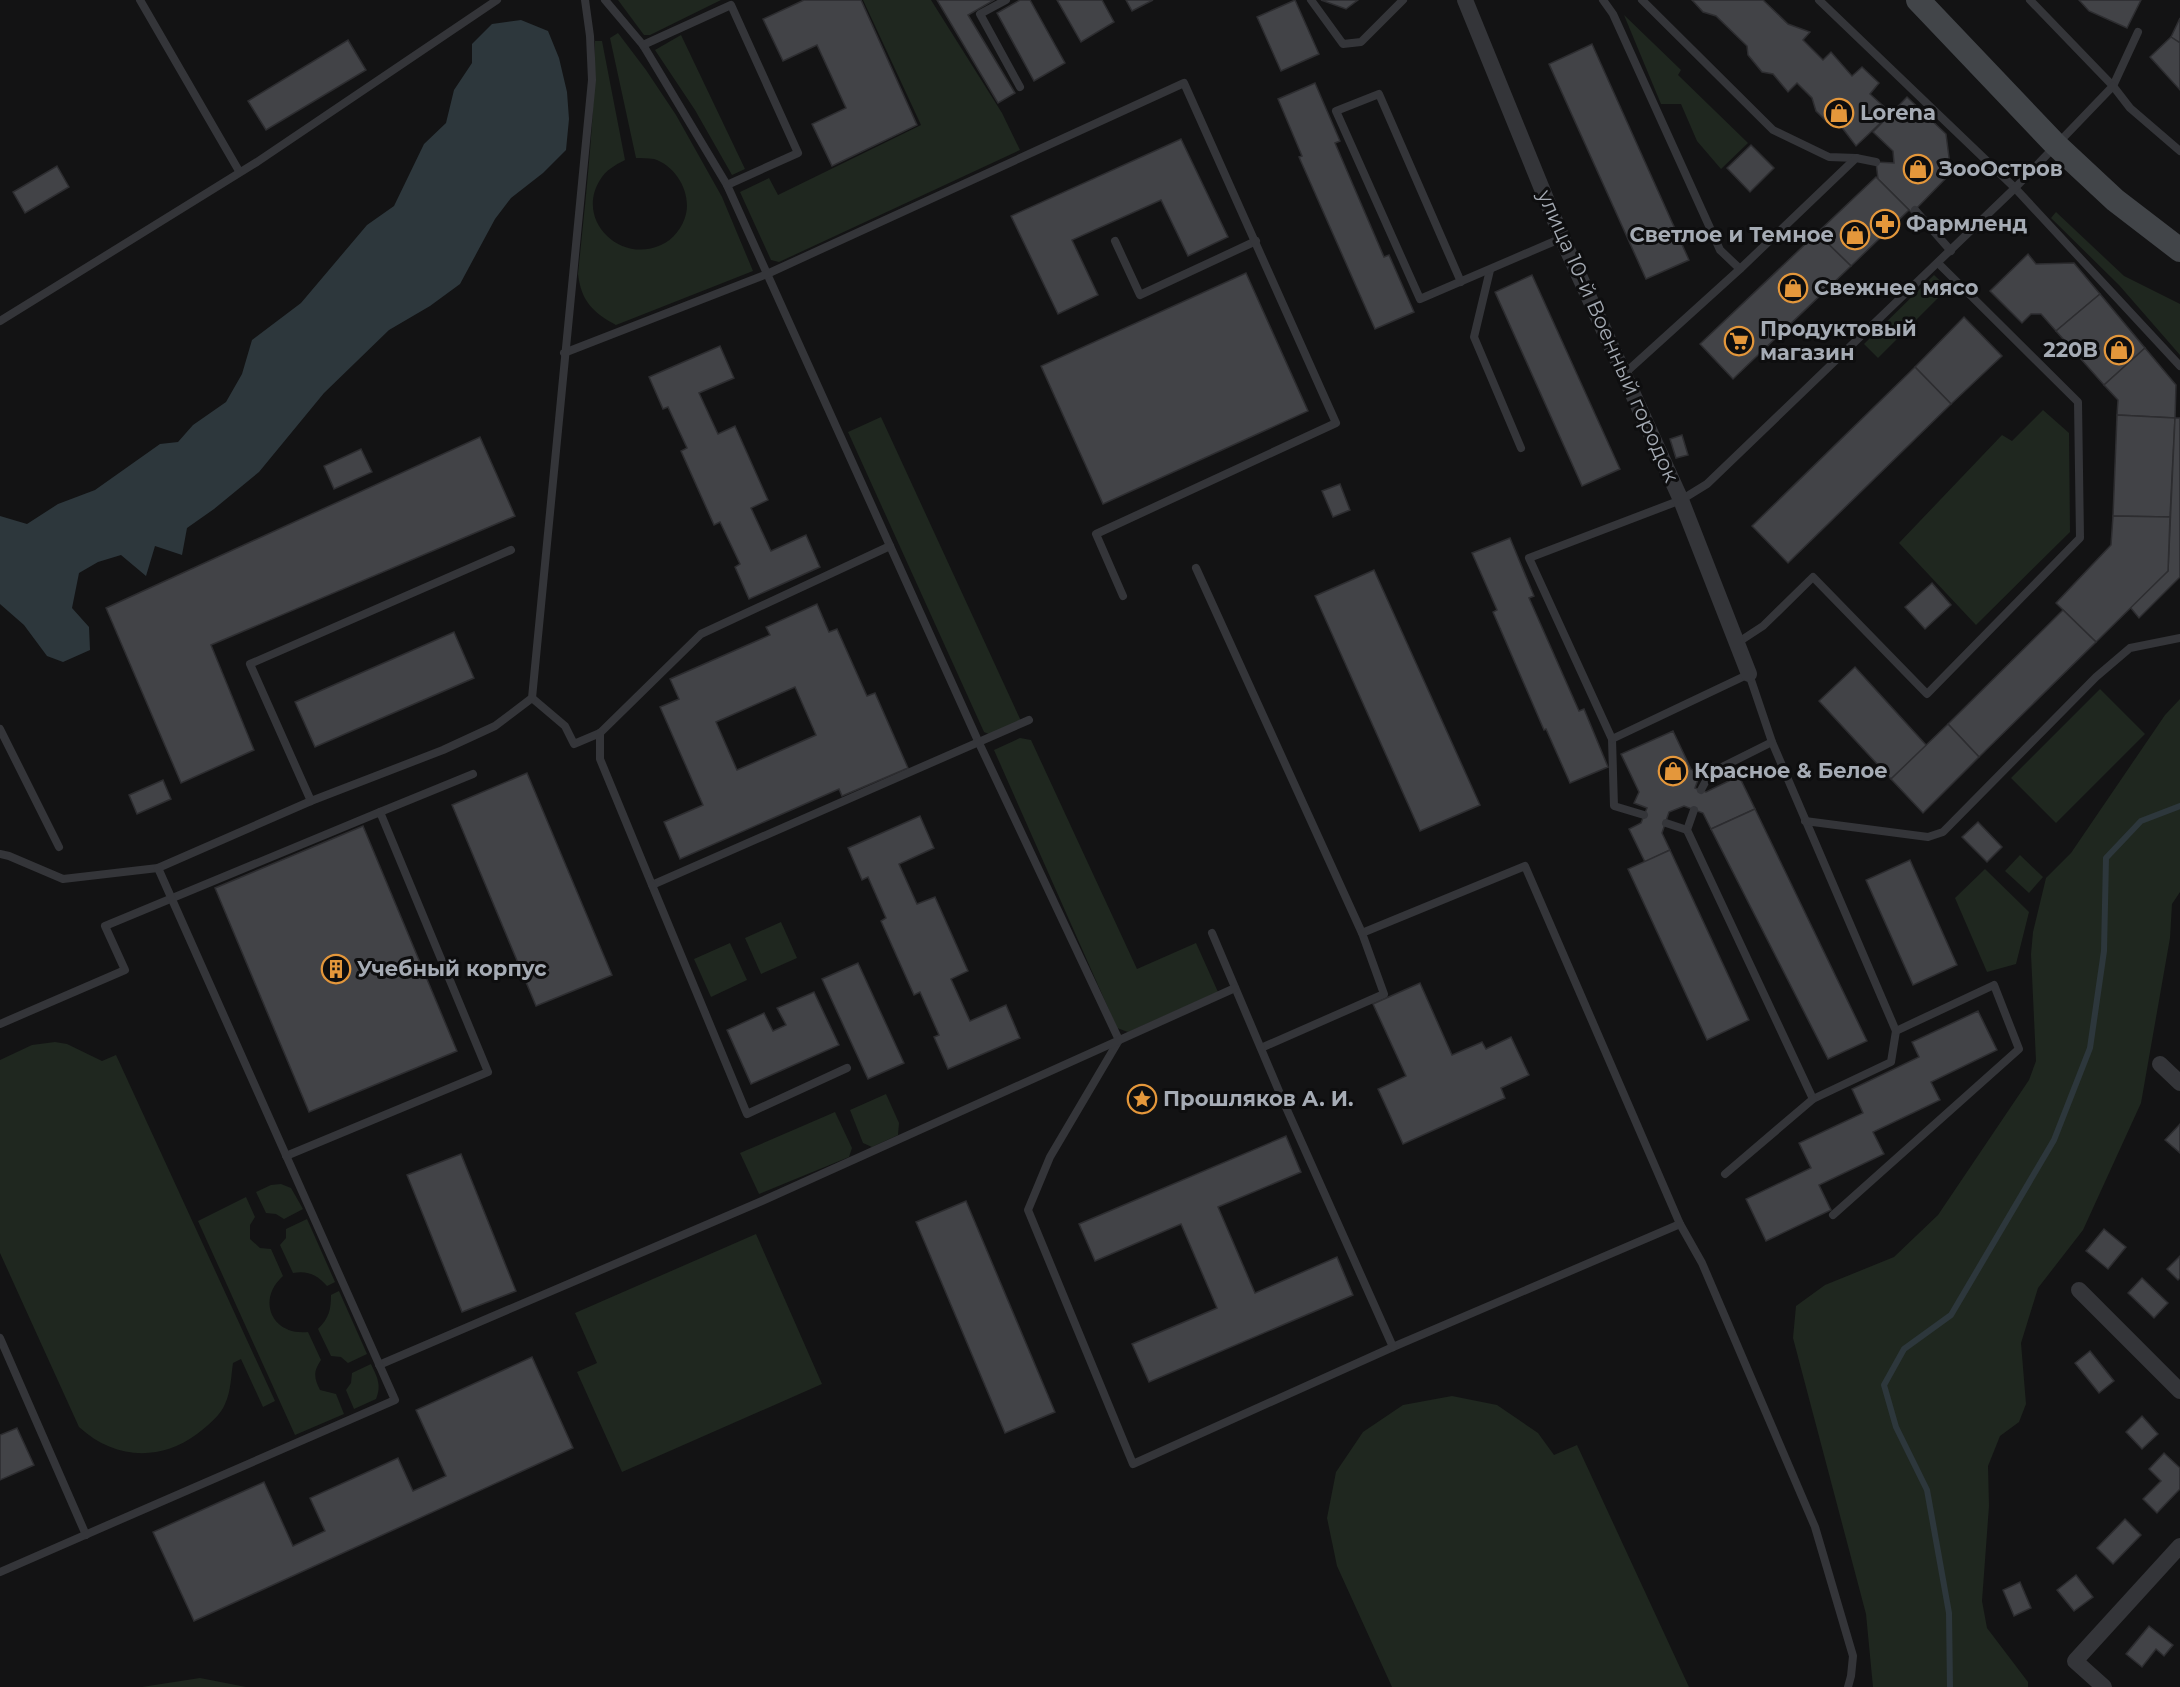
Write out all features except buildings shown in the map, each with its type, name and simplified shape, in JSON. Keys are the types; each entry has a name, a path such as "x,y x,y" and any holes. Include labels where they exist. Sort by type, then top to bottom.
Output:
{"street":[{"name":"улица 10-й Военный городок","path":"1465,0 1563,238 1681,500 1749,674"},
{"path":"1918,0 2056,145 2115,200 2178,248"},
{"path":"2160,1064 2180,1083"},
{"path":"2079,1290 2180,1391"},
{"path":"2103,1687 2075,1661 2180,1546"}],"lane":[{"path":"140,0 240,171"},
{"path":"0,321 266,155 497,0"},
{"path":"0,854 63,879 158,868 311,801 443,750 495,726 532,698 592,80 590,36 585,0"},
{"path":"605,0 643,45 728,185 979,743 1119,1040"},
{"path":"1006,0 980,14 1020,87"},
{"path":"1311,0 1343,44 1361,42 1403,0"},
{"path":"1603,0 1613,14 1720,250 1740,269"},
{"path":"1642,0 1773,130 1829,157 1856,158 1876,162"},
{"path":"1819,0 2014,188 2180,366"},
{"path":"2030,0 2113,86 2130,108 2180,151"},
{"path":"643,45 731,5 798,153 728,185"},
{"path":"1644,815 1614,806 1612,739 1530,558 1681,500 1707,484 1951,251 2113,86 2138,32"},
{"path":"564,353 767,274 1184,83 1336,423 1096,534 1123,596"},
{"path":"1461,282 1379,94 1336,111 1420,299 1490,270 1563,238"},
{"path":"1624,375 1740,269 1856,158"},
{"path":"1915,210 1951,251"},
{"path":"1115,241 1140,295 1256,241"},
{"path":"1737,643 1763,626 1813,577 1927,694 2080,538 2078,402 1938,263"},
{"path":"1490,270 1474,337 1521,448"},
{"path":"532,698 565,726 574,744 600,733 701,634 890,546"},
{"path":"311,801 250,664 511,550"},
{"path":"1196,568 1362,933 1384,994 1261,1048"},
{"path":"1805,821 1928,837 1943,832 2096,677 2130,648 2180,638"},
{"path":"1612,739 1749,674 1772,742 1896,1031 1891,1062 1813,1099 1725,1174"},
{"path":"652,885 1029,720"},
{"path":"0,729 59,847"},
{"path":"600,733 600,759 747,1114 847,1068"},
{"path":"1701,790 1710,772 1772,742"},
{"path":"0,1024 125,970 105,926 473,774"},
{"path":"1694,810 1687,830 1813,1099"},
{"path":"286,1155 488,1072 380,812"},
{"path":"1666,823 1687,830"},
{"path":"1362,933 1525,866 1680,1224 1702,1263 1815,1527 1852,1656 1848,1687"},
{"path":"0,1572 395,1400 158,868"},
{"path":"1212,933 1394,1347"},
{"path":"1833,1215 2019,1049 1994,985 1896,1031"},
{"path":"379,1365 762,1201 1235,988"},
{"path":"1119,1040 1050,1157 1028,1210 1133,1464 1394,1347 1680,1224"},
{"path":"0,1338 86,1535"}],"shaded area":[{"path":"618,0 721,0 650,35 644,35"},
{"path":"863,0 931,0 1002,113 1020,150 779,262 771,260 740,192 769,178 778,195 921,125"},
{"path":"1624,15 1681,70 1678,75 1748,143 1721,169 1697,141 1681,104 1661,104"},
{"path":"521,20 548,31 559,58 567,92 569,119 566,150 543,173 511,198 495,219 460,284 430,306 389,330 324,393 259,472 187,528 182,555 155,546 146,576 121,555 98,562 79,573 72,608 89,627 90,650 63,662 47,656 24,625 0,604 0,516 27,524 58,504 95,490 160,444 178,442 193,425 226,402 242,374 252,340 301,303 367,225 394,206 424,144 446,123 454,90 472,63 472,44 492,24"},
{"path":"618,33 676,115 722,197 753,271 616,325 600,315 589,304 582,291 578,274 592,128 595,41 602,41 625,160 614,166 600,180 594,195 593,210 598,223 606,235 617,243 631,248 646,249 665,243 677,233 683,224 687,206 684,189 669,167 654,159 636,158 610,38"},
{"path":"681,35 745,169 732,175 695,110 655,50"},
{"path":"2056,212 2124,276 2180,304 2180,355 2119,285 2051,218"},
{"path":"1934,275 1948,288 1878,358 1864,344"},
{"path":"2043,410 2069,433 2070,532 1976,625 1899,543 2002,435 2012,441"},
{"path":"881,417 1021,721 991,735 984,732 848,432"},
{"path":"2100,689 2145,734 2056,823 2011,778"},
{"path":"2180,699 2180,892 2172,904 2170,938 2141,1103 2083,1230 2038,1288 2021,1343 2026,1404 2019,1422 2000,1436 1988,1466 1989,1506 1982,1601 1987,1628 2028,1682 2028,1687 1873,1687 1866,1614 1793,1338 1796,1306 1825,1285 1894,1257 1938,1215 2029,1080 2036,1061 2031,954 2033,932 2046,878 2071,853 2165,715"},
{"path":"1020,738 1031,740 1137,969 1196,943 1218,992 1128,1032 1117,1028 994,750"},
{"path":"2020,855 2043,877 2029,893 2005,871"},
{"path":"1985,869 2029,912 2016,964 1987,972 1955,898"},
{"path":"781,922 797,958 761,974 745,938"},
{"path":"730,943 747,980 711,997 694,959"},
{"path":"55,1042 67,1044 102,1061 116,1055 275,1401 263,1407 241,1359 233,1363 231,1384 220,1413 197,1434 182,1443 152,1453 122,1451 107,1446 79,1427 0,1253 0,1060 32,1045"},
{"path":"886,1094 899,1123 898,1135 872,1147 863,1143 850,1110"},
{"path":"835,1112 852,1148 849,1157 759,1194 740,1153"},
{"path":"281,1184 291,1188 303,1209 284,1219 276,1214 266,1213 256,1192 271,1185"},
{"path":"246,1197 255,1217 250,1225 250,1239 260,1248 271,1249 283,1276 270,1295 272,1314 285,1328 295,1332 308,1332 321,1360 316,1372 318,1386 320,1390 336,1394 344,1414 295,1435 198,1221"},
{"path":"307,1219 335,1282 327,1286 312,1274 293,1273 280,1245 286,1238 286,1229"},
{"path":"756,1234 822,1384 622,1472 577,1372 597,1363 575,1313"},
{"path":"339,1291 367,1354 348,1363 341,1357 331,1356 318,1329 329,1314 331,1295"},
{"path":"371,1364 379,1385 378,1394 376,1399 354,1409 346,1390 351,1383 352,1373"},
{"path":"1452,1396 1497,1405 1538,1433 1554,1455 1577,1445 1689,1687 1392,1687 1337,1566 1327,1518 1336,1472 1363,1432 1403,1405"},
{"path":"200,1678 246,1687 142,1687"}],"waterway":[{"path":"1950,1687 1949,1613 1927,1490 1896,1427 1884,1385 1904,1349 1951,1315 2054,1140 2090,1048 2104,951 2106,858 2141,821 2180,806"}],"place":[{"name":"Lorena","path":"1839,113"},
{"name":"ЗооОстров","path":"1918,169"},
{"name":"Фармленд","path":"1885,224"},
{"name":"Светлое и Темное","path":"1855,235"},
{"name":"Свежнее мясо","path":"1793,288"},
{"name":"Продуктовый магазин","path":"1739,341"},
{"name":"220В","path":"2119,350"},
{"name":"Красное & Белое","path":"1673,771"},
{"name":"Учебный корпус","path":"336,969"},
{"name":"Прошляков А. И.","path":"1142,1099"}]}
